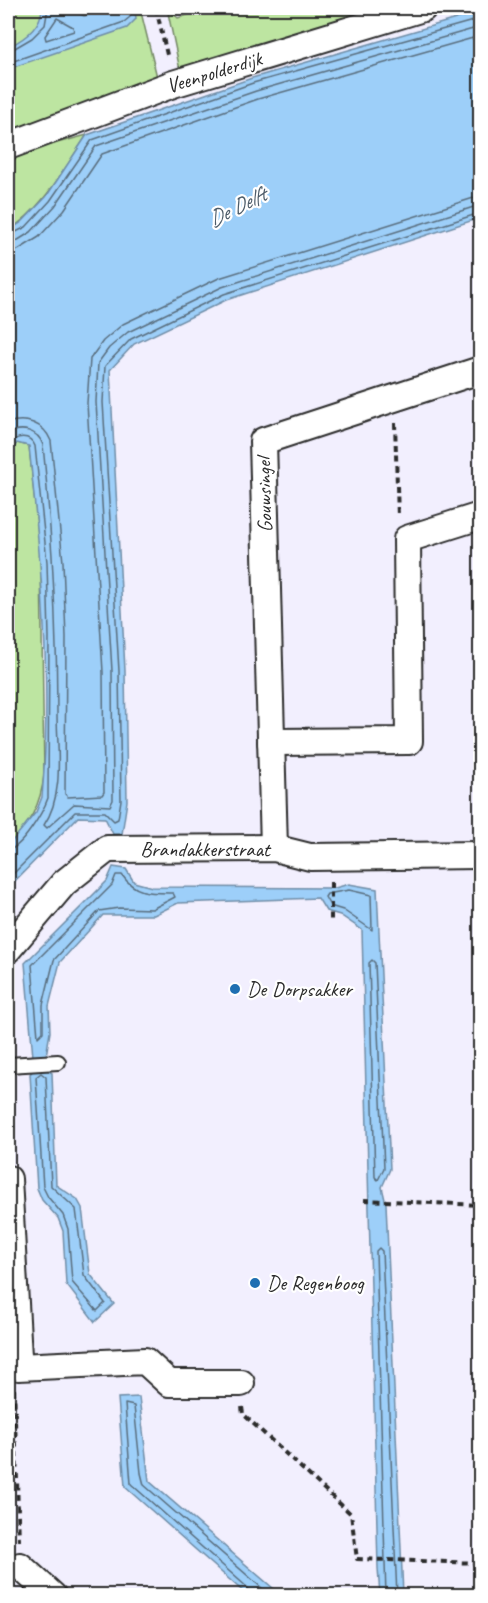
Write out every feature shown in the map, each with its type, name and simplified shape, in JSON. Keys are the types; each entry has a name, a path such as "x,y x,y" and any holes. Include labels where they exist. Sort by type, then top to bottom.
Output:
{"street":[{"name":"Veenpolderdijk","path":"8,146 173,84 423,8"},
{"name":"Gouwsingel","path":"274,848 263,441 480,370"},
{"path":"270,742 409,741 407,539 480,516"},
{"name":"Brandakkerstraat","path":"8,949 64,883 107,849 274,848 310,857 480,855"},
{"path":"8,1179 15,1360 145,1361 169,1383 241,1383"},
{"path":"20,1566 53,1596"}],"lane":[{"path":"15,1064 58,1062"}],"path":[{"path":"156,8 173,84"},
{"path":"394,398 399,530 407,539"},
{"path":"331,879 331,921"},
{"path":"364,1200 480,1205"},
{"path":"15,1360 13,1379 20,1566"},
{"path":"241,1383 243,1414 351,1514 357,1559 480,1563"}],"green space":[{"path":"18,8 140,8 157,77 8,131 8,12"},
{"path":"167,8 178,18 210,8 379,8 180,70"},
{"path":"87,135 42,200 32,212 8,231 8,156"},
{"path":"17,443 29,446 41,563 44,775 40,796 33,814 8,846 8,454"}],"water":[{"path":"42,8 68,8 84,16 113,8 135,8 136,19 127,28 8,69 8,47 31,31 39,21"},
{"name":"De Delft","path":"480,12 480,218 226,300 134,344 110,370 125,671 127,801 122,834 113,834 105,818 78,817 8,888 8,846 36,812 42,797 46,710 44,622 29,446 17,443 8,454 8,231 22,222 46,197 87,135 252,78"},
{"path":"113,867 126,869 134,882 152,887 335,888 349,884 377,889 390,1169 382,1187 386,1204 403,1595 380,1595 378,1568 362,930 340,915 326,911 318,898 178,903 154,915 103,915 60,962 49,1006 50,1032 44,1068 52,1073 56,1185 77,1199 82,1208 90,1274 114,1304 95,1322 66,1284 63,1231 58,1218 42,1200 37,1188 30,1074 34,1069 25,963 107,881"},
{"path":"139,1397 149,1481 281,1595 247,1595 125,1487 118,1398"}],"place":[{"name":"De Dorpsakker","path":"235,989"},
{"name":"De Regenboog","path":"255,1283"}]}
